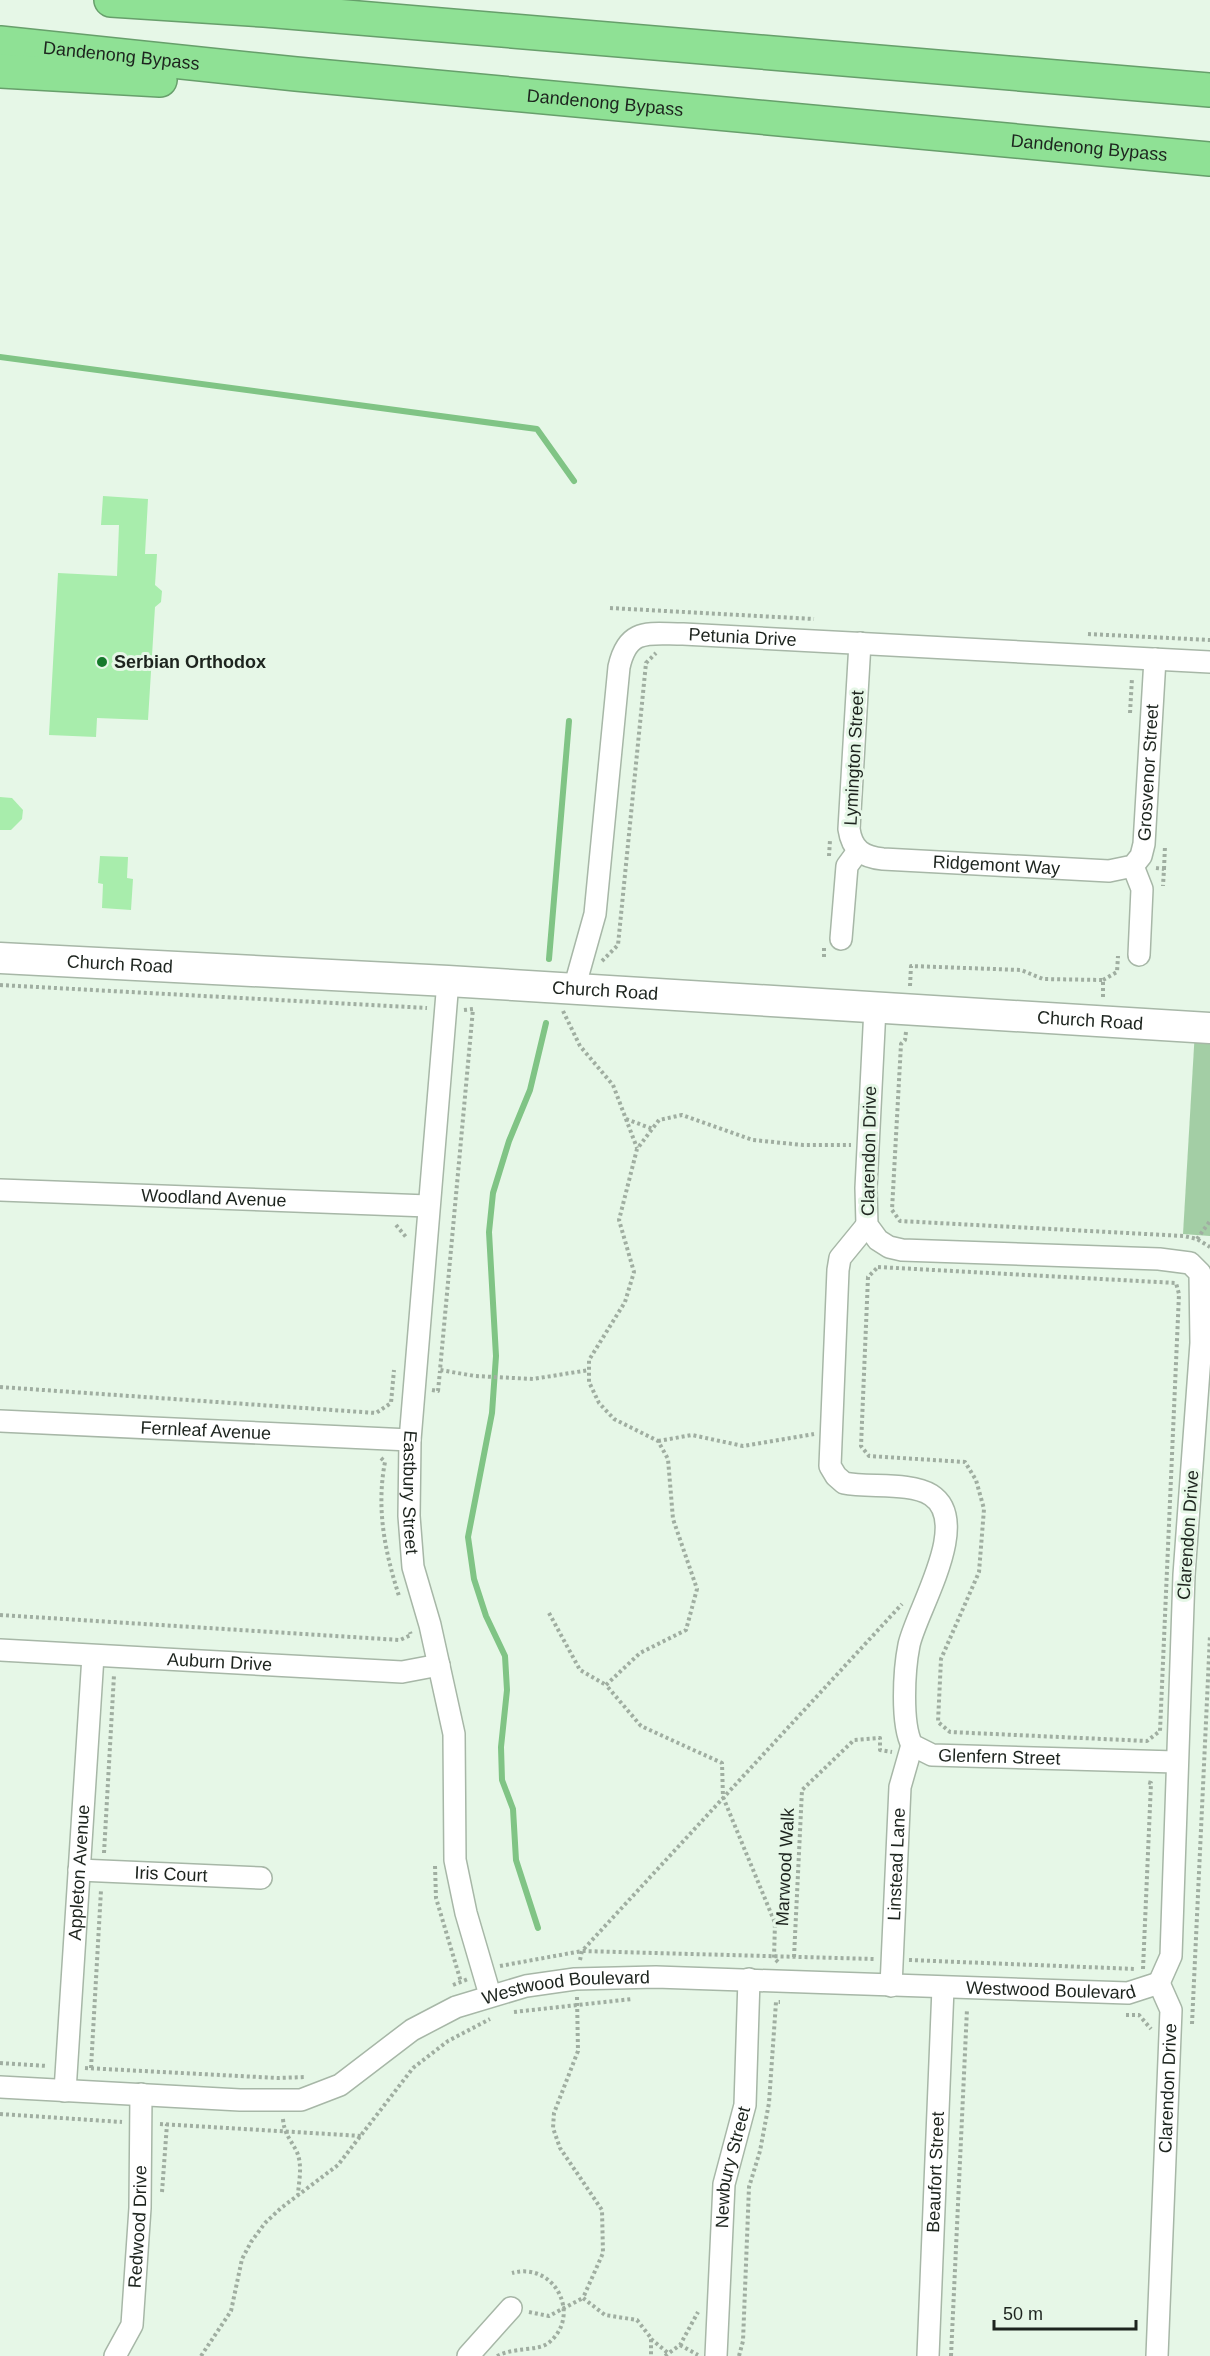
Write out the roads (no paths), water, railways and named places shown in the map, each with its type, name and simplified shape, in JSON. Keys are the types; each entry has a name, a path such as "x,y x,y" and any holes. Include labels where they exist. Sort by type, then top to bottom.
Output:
{"highway":[{"path":"111,0 264,10 1210,90"},
{"name":"Dandenong Bypass","path":"0,43 296,74 1210,159"},
{"path":"0,70 187,82 296,74"}],"main road":[{"name":"Church Road","path":"0,958 447,995 574,989 1210,1028"}],"street":[{"name":"Petunia Drive","path":"574,989 595,914 619,667 626,645 637,636 657,633 1210,662"},
{"name":"Lymington Street","path":"833,942 847,866 858,851 853,844 849,829 860,643"},
{"name":"Grosvenor Street","path":"1139,955 1142,889 1133,866 1141,856 1144,844 1155,659"},
{"name":"Ridgemont Way","path":"858,851 876,858 907,861 1109,871 1133,866"},
{"name":"Eastbury Street","path":"447,995 410,1440 409,1506 413,1567 439,1665 454,1734 455,1860 466,1913 490,1995"},
{"name":"Clarendon Drive","path":"875,1008 868,1145 867,1225 878,1240 889,1247 902,1250 1159,1259 1190,1263 1200,1273 1201,1343 1184,1575 1171,1956 1159,1983 1172,2010 1157,2356"},
{"name":"Woodland Avenue","path":"0,1190 428,1206"},
{"path":"867,1225 849,1244 839,1264 830,1466 844,1483 918,1490 931,1496 945,1514 946,1525 940,1562 909,1646 904,1724 912,1745"},
{"name":"Fernleaf Avenue","path":"0,1421 410,1440"},
{"name":"Auburn Drive","path":"0,1650 402,1672 439,1665"},
{"name":"Appleton Avenue","path":"65,2091 93,1656"},
{"name":"Glenfern Street","path":"912,1745 932,1755 1176,1762"},
{"name":"Linstead Lane","path":"891,1986 900,1787 912,1745"},
{"name":"Iris Court","path":"80,1870 261,1878"},
{"name":"Westwood Boulevard","path":"0,2087 282,2101 301,2100 326,2093 412,2030 456,2007 526,1986 575,1979 656,1977 749,1979 891,1986 942,1998 1128,1992 1159,1983"},
{"name":"Newbury Street","path":"716,2356 724,2184 745,2105 749,1979"},
{"name":"Beaufort Street","path":"928,2356 942,1998"},
{"name":"Redwood Drive","path":"115,2356 132,2325 140,2208 141,2094"},
{"path":"468,2356 511,2308"}],"waterway":[{"path":"0,357 537,429 574,481"},
{"path":"549,959 569,721"},
{"path":"538,1928 516,1860 513,1809 502,1780 501,1747 507,1690 505,1656 486,1616 474,1579 468,1537 492,1413 496,1356 489,1232 493,1193 509,1141 530,1090 546,1023"}],"place":[{"name":"Serbian Orthodox","path":"102,662"}]}
